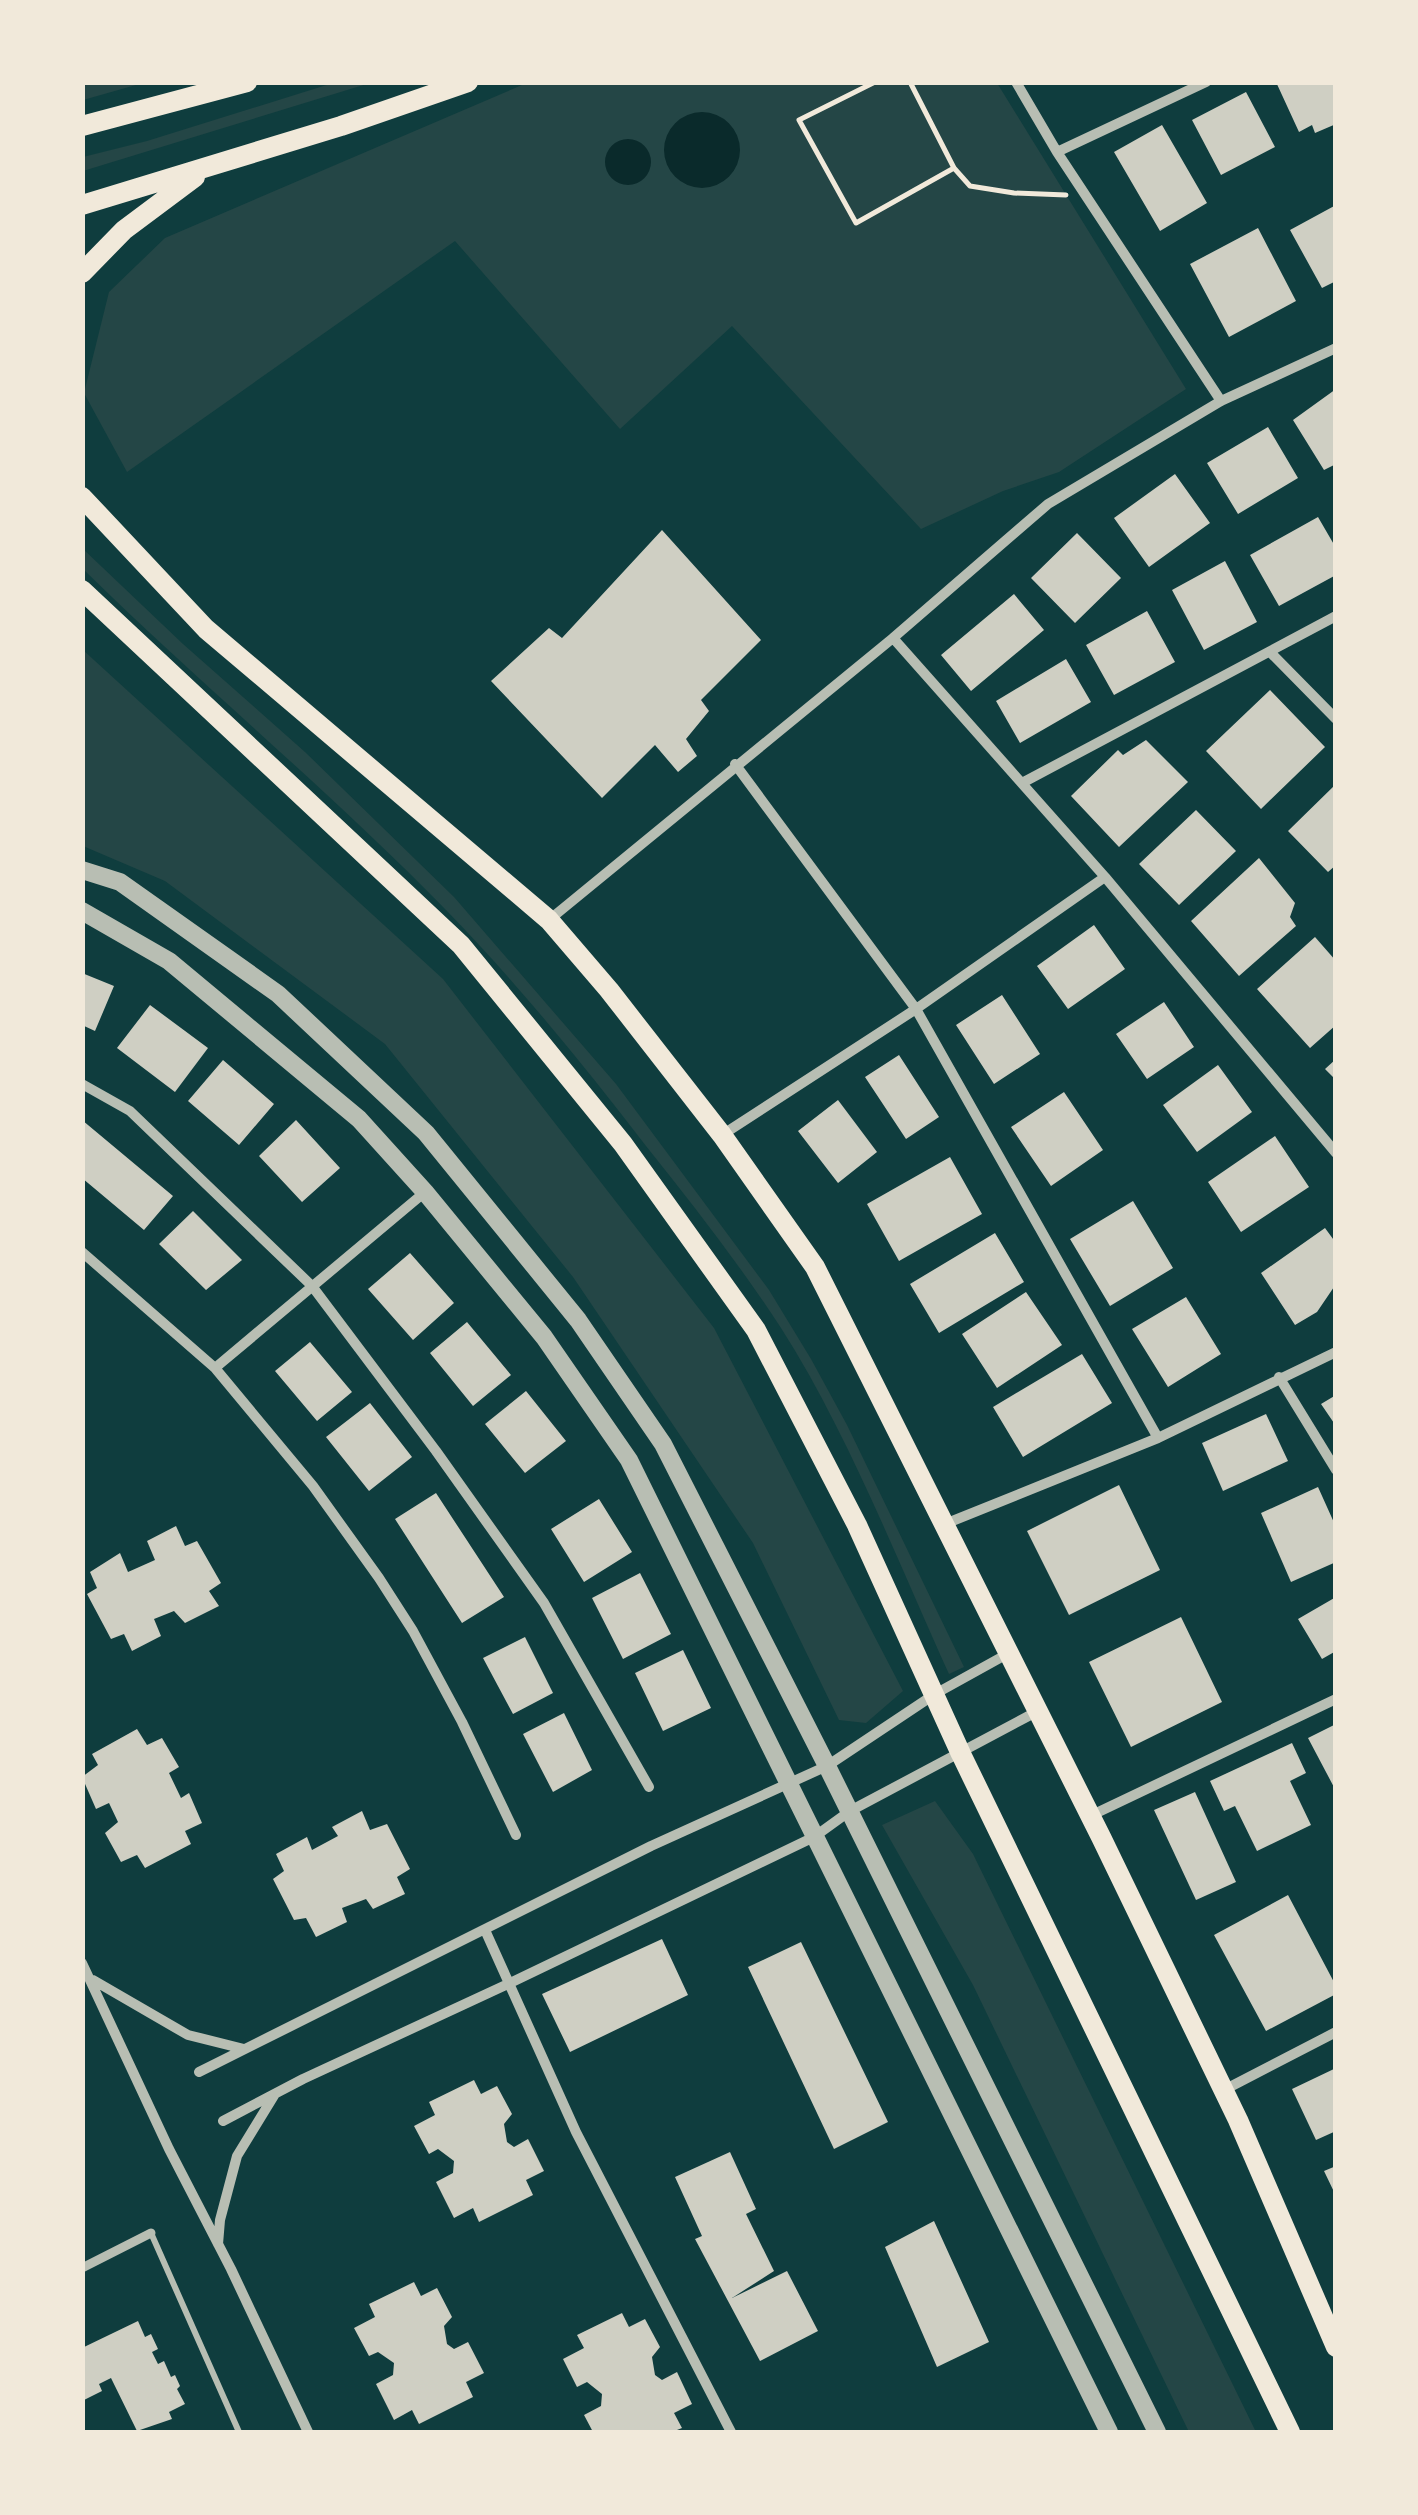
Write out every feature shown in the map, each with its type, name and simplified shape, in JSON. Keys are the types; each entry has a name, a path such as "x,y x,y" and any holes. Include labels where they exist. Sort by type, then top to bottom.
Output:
{"main road":[{"path":"82,126 246,82"},
{"path":"82,205 468,82"},
{"path":"82,272 124,230 210,166"},
{"path":"82,498 206,629 549,920 610,990 722,1135 815,1268 1224,2090 1336,2346"},
{"path":"82,590 462,946 623,1144 756,1330 857,1525 960,1754 1290,2432"}],"street":[{"path":"1016,82 1057,152 1221,401"},
{"path":"1057,152 1206,82"},
{"path":"549,920 893,638 1048,504 1221,401 1336,348"},
{"path":"1022,783 1336,616"},
{"path":"893,638 1105,876 1336,1152"},
{"path":"1270,652 1336,719"},
{"path":"736,764 916,1009 1158,1438"},
{"path":"82,870 120,882 278,994 426,1134 578,1320 663,1444 828,1766 1157,2432"},
{"path":"722,1135 916,1009 1105,876"},
{"path":"82,911 170,961 359,1119 544,1337 629,1460 1109,2432"},
{"path":"82,1084 130,1111 312,1286 544,1603 648,1788"},
{"path":"215,1368 424,1192"},
{"path":"82,1252 215,1368 312,1486 413,1631 516,1835"},
{"path":"944,1525 1158,1438 1336,1352"},
{"path":"1279,1377 1336,1470"},
{"path":"199,2072 651,1846 828,1766 935,1694 1009,1653"},
{"path":"1090,1816 1336,1698"},
{"path":"223,2121 814,1836 850,1811 1038,1711"},
{"path":"486,1930 576,2132 731,2432"},
{"path":"82,1962 169,2150 308,2432"},
{"path":"90,1978 188,2034 245,2049"},
{"path":"1224,2090 1336,2032"},
{"path":"218,2245 220,2220 237,2156 276,2094"},
{"path":"82,2268 151,2233"}],"lane":[{"path":"151,2233 239,2432"}],"path":[{"path":"875,82 800,120 856,223 954,168"},
{"path":"910,82 954,168 970,186 1014,193 1086,196"}],"shaded area":[{"path":"85,82 143,83 83,100"},
{"path":"529,82 997,83 1186,389 1059,472 1003,491 921,529 732,326 620,429 455,241 127,472 84,393 109,292 165,238"},
{"path":"333,83 370,83 83,171 83,157"},
{"path":"702,112 729,123 740,150 729,177 702,188 675,177 664,150 675,123"},
{"path":"628,139 644,146 651,162 644,178 628,185 612,178 605,162 612,146"},
{"path":"82,548 305,752 454,897 616,1084 769,1290 811,1359 964,1667 949,1674 850,1453 781,1328 622,1115 473,938 357,823 83,569"},
{"path":"83,650 443,979 714,1328 903,1691 866,1723 839,1720 753,1543 573,1277 385,1044 165,881 83,846"},
{"path":"935,1801 973,1854 1256,2432 1189,2432 973,1985 882,1825"}],"building":[{"path":"1276,82 1336,82 1336,124 1315,133 1312,125 1299,132"},
{"path":"1246,92 1275,147 1221,175 1192,120"},
{"path":"1162,125 1207,203 1160,231 1114,152"},
{"path":"1336,205 1336,281 1322,288 1290,230"},
{"path":"1258,228 1296,301 1229,337 1190,264"},
{"path":"1336,389 1336,464 1324,470 1293,420"},
{"path":"1268,427 1298,478 1238,514 1207,463"},
{"path":"1175,474 1210,523 1149,567 1114,518"},
{"path":"1318,517 1336,548 1336,575 1279,606 1250,555"},
{"path":"662,530 761,640 701,700 709,711 686,739 697,756 678,772 655,745 602,798 491,681 549,628 562,638"},
{"path":"1077,533 1121,578 1075,623 1031,578"},
{"path":"1225,561 1257,622 1204,650 1172,590"},
{"path":"1014,594 1044,630 971,691 941,655"},
{"path":"1147,611 1175,662 1114,695 1086,645"},
{"path":"1066,659 1091,702 1020,743 996,701"},
{"path":"1270,690 1325,747 1261,809 1206,751"},
{"path":"1146,740 1188,782 1119,847 1071,796 1118,750 1123,755"},
{"path":"1336,784 1336,865 1328,872 1288,831"},
{"path":"1196,810 1236,851 1179,905 1139,864"},
{"path":"1259,858 1295,903 1290,917 1296,926 1239,976 1191,921"},
{"path":"1094,925 1125,969 1068,1009 1037,966"},
{"path":"1315,937 1336,961 1336,1025 1310,1048 1257,989"},
{"path":"82,973 114,986 95,1031 82,1025"},
{"path":"1002,995 1040,1054 994,1084 956,1025"},
{"path":"1164,1002 1194,1047 1147,1079 1116,1034"},
{"path":"150,1005 208,1048 175,1092 117,1048"},
{"path":"899,1055 939,1117 906,1139 865,1077"},
{"path":"1336,1059 1336,1080 1325,1069"},
{"path":"223,1060 274,1104 239,1145 188,1101"},
{"path":"1218,1065 1252,1112 1197,1152 1163,1105"},
{"path":"1064,1092 1103,1150 1051,1186 1011,1127"},
{"path":"838,1100 877,1152 838,1183 798,1131"},
{"path":"82,1120 173,1196 144,1230 82,1178"},
{"path":"296,1120 340,1168 302,1202 259,1156"},
{"path":"1275,1136 1309,1187 1241,1232 1208,1182"},
{"path":"950,1157 982,1214 899,1261 867,1204"},
{"path":"1133,1201 1173,1268 1110,1306 1070,1239"},
{"path":"193,1211 242,1260 206,1290 159,1244"},
{"path":"1325,1228 1336,1243 1336,1284 1317,1312 1295,1325 1261,1273"},
{"path":"995,1233 1024,1282 939,1333 910,1284"},
{"path":"410,1253 454,1303 413,1340 368,1289"},
{"path":"1026,1292 1062,1345 997,1388 962,1334"},
{"path":"1186,1297 1221,1354 1168,1387 1132,1329"},
{"path":"467,1322 511,1375 473,1406 430,1353"},
{"path":"310,1342 352,1392 317,1421 275,1371"},
{"path":"1082,1354 1112,1403 1023,1457 993,1407"},
{"path":"526,1391 566,1441 525,1473 485,1424"},
{"path":"1336,1395 1336,1426 1321,1404"},
{"path":"370,1403 412,1457 369,1491 326,1437"},
{"path":"1266,1414 1288,1461 1223,1491 1202,1443"},
{"path":"1119,1485 1160,1570 1069,1615 1027,1531"},
{"path":"1318,1487 1336,1527 1336,1562 1291,1582 1261,1513"},
{"path":"436,1493 504,1597 462,1623 395,1519"},
{"path":"599,1499 632,1552 584,1582 551,1529"},
{"path":"176,1526 185,1546 197,1541 221,1583 209,1591 219,1606 185,1623 174,1611 154,1619 161,1636 132,1651 124,1634 111,1639 87,1594 97,1588 90,1572 120,1553 128,1572 155,1560 147,1541"},
{"path":"640,1573 671,1634 623,1659 592,1598"},
{"path":"1336,1597 1336,1651 1322,1659 1298,1619"},
{"path":"1181,1617 1222,1702 1131,1747 1089,1662"},
{"path":"525,1637 553,1693 513,1714 483,1658"},
{"path":"683,1650 711,1708 663,1731 635,1673"},
{"path":"564,1713 592,1770 553,1792 523,1734"},
{"path":"1336,1724 1336,1791 1308,1738"},
{"path":"137,1729 147,1745 162,1738 179,1767 169,1773 181,1798 189,1793 202,1823 185,1831 191,1844 145,1868 137,1855 121,1862 105,1833 118,1822 109,1803 96,1809 82,1777 98,1765 92,1754"},
{"path":"1292,1743 1306,1773 1290,1781 1311,1825 1257,1851 1235,1806 1224,1811 1210,1781"},
{"path":"1195,1792 1236,1882 1196,1900 1154,1810"},
{"path":"362,1811 370,1830 387,1824 410,1869 397,1877 405,1894 373,1909 366,1899 342,1908 347,1922 316,1937 306,1918 294,1920 273,1879 284,1871 276,1854 307,1837 312,1850 338,1836 332,1827"},
{"path":"1288,1895 1336,1986 1336,1994 1266,2031 1214,1935"},
{"path":"662,1939 688,1995 570,2052 542,1994"},
{"path":"801,1942 888,2122 834,2149 748,1967"},
{"path":"1336,2068 1336,2131 1316,2140 1292,2089"},
{"path":"474,2080 481,2094 497,2086 512,2114 504,2124 507,2142 514,2147 528,2139 544,2171 526,2180 533,2195 479,2222 473,2208 454,2218 436,2182 453,2173 454,2161 438,2149 429,2154 414,2126 435,2115 429,2102"},
{"path":"730,2152 756,2209 746,2214 774,2271 732,2298 787,2271 818,2331 760,2361 695,2239 702,2236 675,2177"},
{"path":"1336,2166 1336,2196 1324,2171"},
{"path":"934,2221 989,2342 937,2367 885,2247"},
{"path":"414,2282 421,2296 437,2288 452,2317 444,2326 447,2344 454,2349 468,2342 484,2373 466,2382 473,2397 419,2424 412,2410 394,2420 376,2384 393,2375 394,2363 378,2352 369,2356 354,2328 375,2317 369,2304"},
{"path":"622,2313 629,2327 645,2319 660,2347 652,2357 655,2375 662,2380 677,2372 692,2404 674,2413 682,2428 672,2432 593,2432 584,2415 601,2406 602,2394 587,2382 577,2387 563,2359 584,2348 577,2335"},
{"path":"138,2321 145,2337 151,2334 158,2349 152,2352 158,2364 164,2361 171,2377 175,2375 185,2404 169,2412 172,2419 137,2431 111,2378 99,2384 102,2391 82,2401 82,2348"}]}
